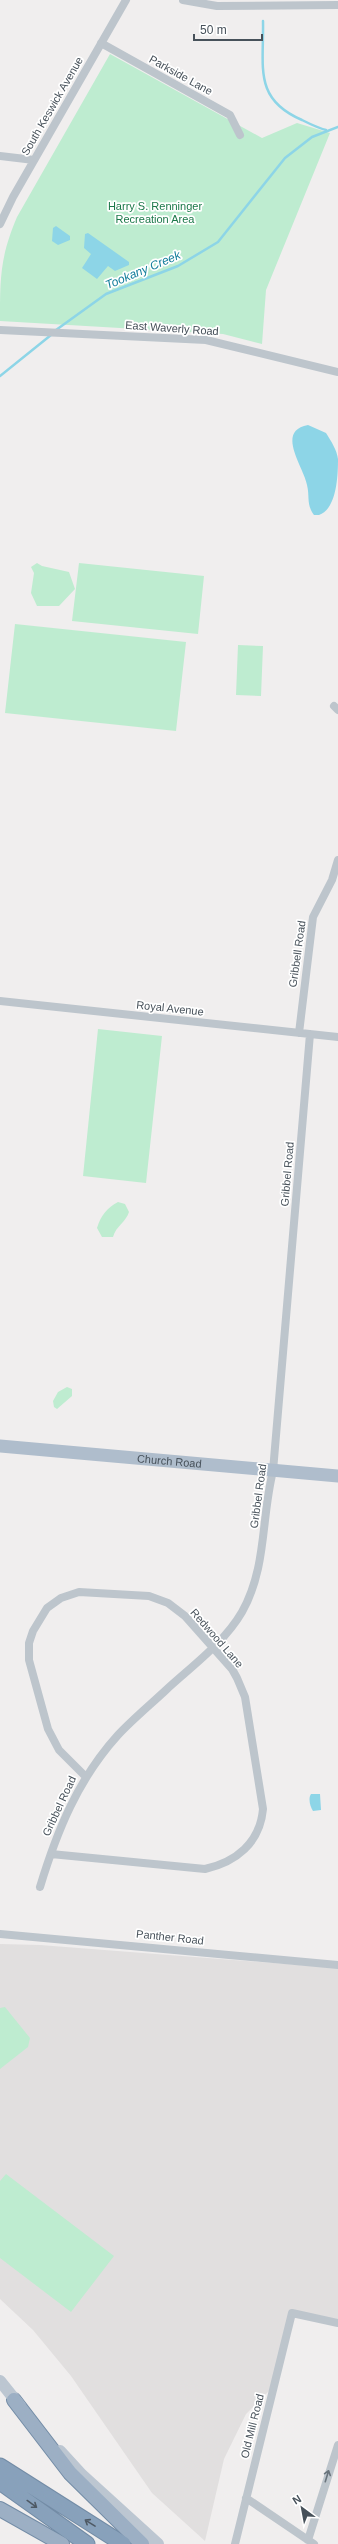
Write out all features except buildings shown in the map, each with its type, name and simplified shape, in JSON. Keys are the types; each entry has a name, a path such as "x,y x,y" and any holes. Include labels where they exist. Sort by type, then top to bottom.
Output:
{"highway":[{"path":"14,2400 70,2474 142,2544"},
{"path":"0,2466 123,2544"},
{"path":"0,2482 87,2544"},
{"path":"0,2509 62,2544"}],"main road":[{"name":"Church Road","path":"0,1446 338,1476"},
{"path":"0,2381 14,2400 82,2475 158,2544"}],"street":[{"name":"South Keswick Avenue","path":"0,224 34,160 126,0"},
{"path":"183,0 217,6 338,5"},
{"name":"Parkside Lane","path":"101,43 230,115 240,135"},
{"path":"0,156 34,160"},
{"name":"East Waverly Road","path":"0,330 216,341 338,372"},
{"name":"Gribbell Road","path":"299,1032 313,917 332,880 338,860"},
{"name":"Royal Avenue","path":"0,1001 338,1037"},
{"name":"Gribbel Road","path":"40,1887 58,1832 86,1777 119,1734 213,1646 238,1618 253,1586 261,1558 268,1491 273,1471 310,1034"},
{"name":"Redwood Lane","path":"51,1854 205,1869 233,1860 247,1848 260,1824 263,1809 245,1697 232,1669 185,1616 168,1603 149,1596 84,1591 61,1598 47,1608 38,1621 31,1636 29,1649 31,1668 50,1735 68,1760 86,1777"},
{"name":"Panther Road","path":"2,1934 131,1944 338,1965"},
{"name":"Old Mill Road","path":"235,2544 292,2313 338,2323"},
{"path":"246,2498 311,2542 338,2445"}],"shaded area":[{"path":"0,1944 40,1945 338,1968 338,2323 292,2313 273,2387 246,2414 224,2459 205,2541 152,2493 71,2376 33,2330 0,2299"}],"green space":[{"name":"Harry S. Renninger Recreation Area","path":"110,54 262,138 297,123 330,133 266,290 262,344 223,334 0,321 2,268 11,231 17,217"},
{"path":"37,563 42,566 69,572 75,589 59,606 37,606 31,593 34,573 31,567"},
{"path":"79,563 204,576 198,634 72,621"},
{"path":"15,624 186,642 176,731 5,713"},
{"path":"238,645 263,646 261,696 236,695"},
{"path":"98,1029 162,1036 146,1183 83,1176"},
{"path":"118,1202 125,1204 129,1212 128,1215 116,1230 113,1237 102,1237 97,1228 100,1219 108,1209"},
{"path":"67,1387 72,1389 72,1396 57,1409 54,1407 53,1401 58,1392"},
{"path":"5,2007 30,2038 28,2047 0,2069 0,2008"},
{"path":"6,2174 114,2256 71,2312 0,2258 0,2181"}],"water":[{"path":"56,226 70,236 70,240 58,245 52,241 53,228"},
{"path":"88,233 129,262 129,265 115,271 108,266 97,279 82,268 91,254 84,248 85,234"},
{"path":"308,425 326,433 332,442 338,459 337,482 333,499 325,512 319,515 314,515 310,507 307,485 297,460 292,442 294,434 298,429"},
{"path":"311,1794 320,1794 321,1810 313,1811 310,1802"}],"waterway":[{"path":"263,21 263,67 264,80 268,92 275,102 286,112 326,130"},
{"name":"Tookany Creek","path":"56,330 106,294 178,266 218,242 285,158 312,137 338,127"},
{"name":"Tookany Creek","path":"0,376 51,335"}]}
